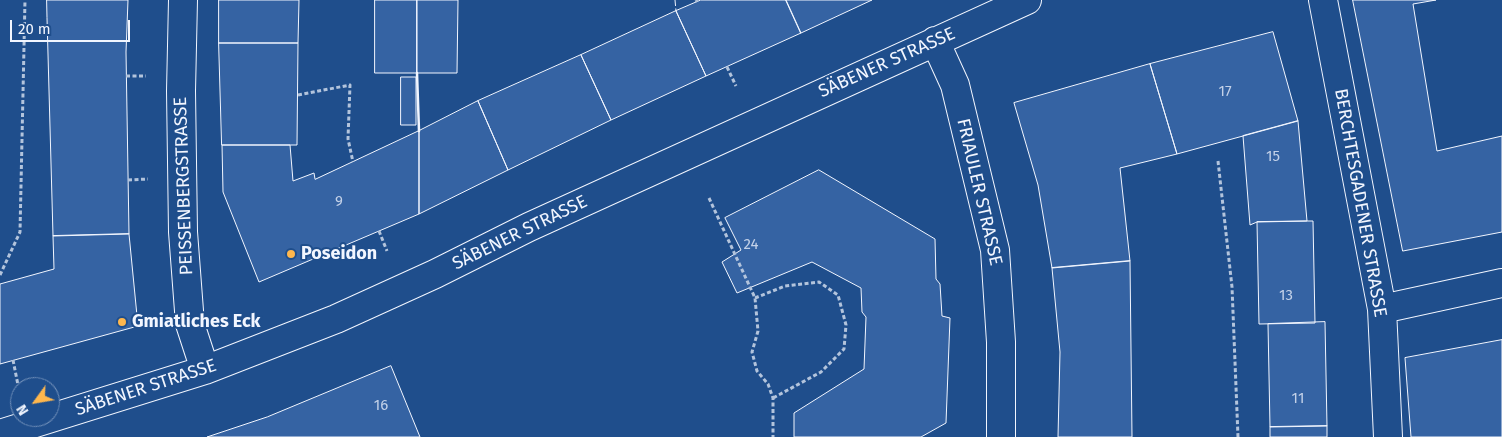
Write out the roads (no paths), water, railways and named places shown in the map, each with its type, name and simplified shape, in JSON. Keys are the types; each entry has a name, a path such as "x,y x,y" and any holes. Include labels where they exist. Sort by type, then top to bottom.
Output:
{"street":[{"name":"PEISSENBERGSTRASSE","path":"183,0 181,91 183,232 190,324 206,370"},
{"name":"SÄBENER STRASSE","path":"0,434 206,370 336,319 435,274 529,227 1027,0"},
{"name":"BERCHTESGADENER STRASSE","path":"1322,0 1382,308 1388,437"},
{"name":"FRIAULER STRASSE","path":"936,41 954,85 996,250 1001,342 1001,437"},
{"path":"1382,308 1502,283"}],"place":[{"name":"Poseidon","path":"291,254"},
{"name":"Gmiatliches Eck","path":"122,322"}]}
